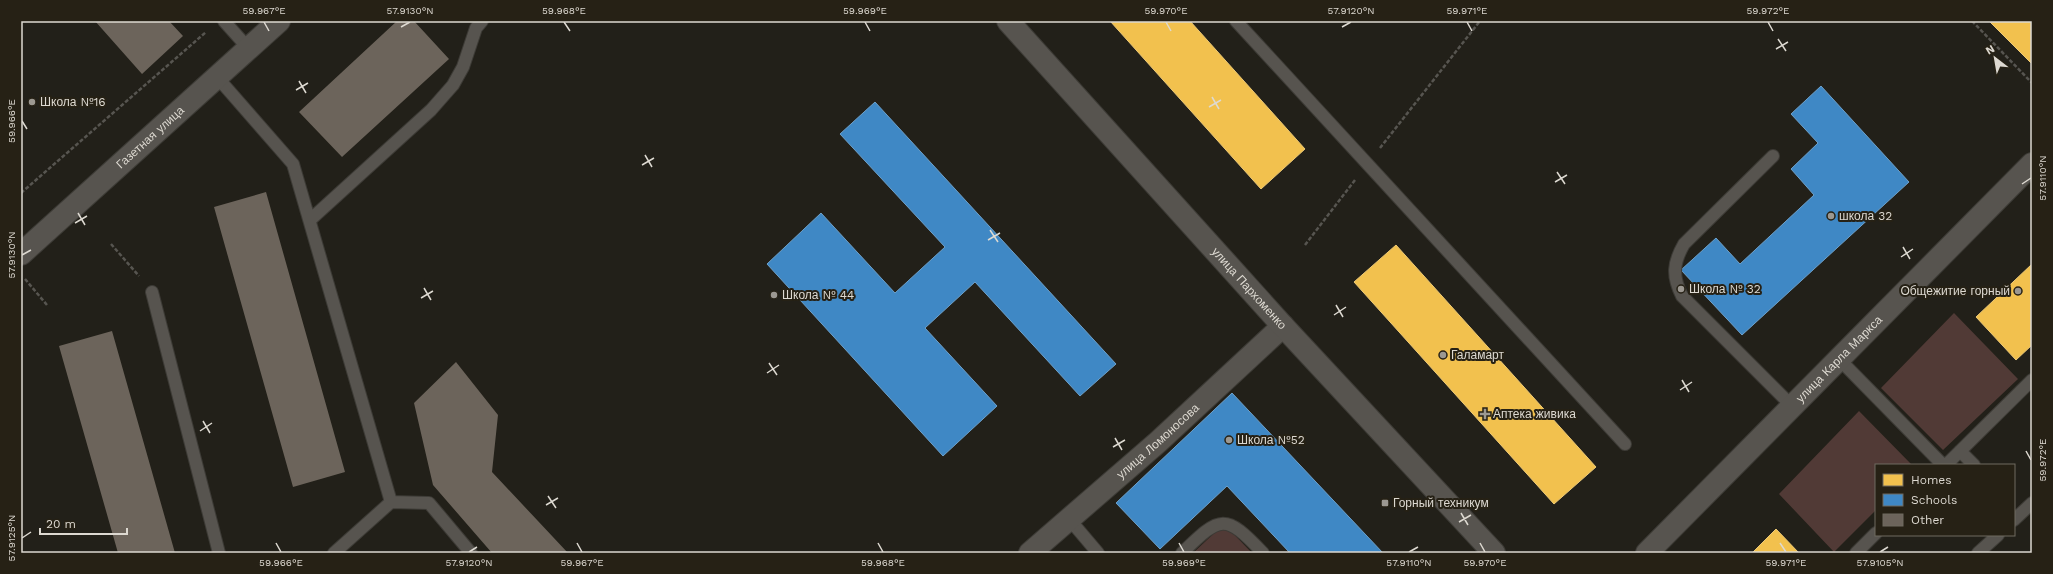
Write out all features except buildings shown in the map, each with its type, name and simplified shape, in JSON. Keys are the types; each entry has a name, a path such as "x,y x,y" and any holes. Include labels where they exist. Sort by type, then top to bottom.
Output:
{"main road":[{"name":"Газетная улица","path":"21,254 280,21"},
{"name":"улица Пархоменко","path":"1008,21 1283,326 1494,553"},
{"name":"улица Карла Маркса","path":"1647,553 2032,164"},
{"name":"улица Ломоносова","path":"1030,553 1070,520 1201,403 1283,326"}],"lane":[{"path":"224,21 249,49"},
{"path":"310,220 431,110 453,85 463,67 476,28 482,21"},
{"path":"1236,21 1625,444"},
{"path":"217,77 293,164 391,502"},
{"path":"1773,156 1684,244 1676,258 1676,284 1682,296 1792,406"},
{"path":"152,292 219,553"},
{"path":"1839,359 1941,464"},
{"path":"1947,464 2032,380"},
{"path":"1960,452 1973,464"},
{"path":"334,553 391,502 429,503 471,553"},
{"path":"2016,513 2032,503"},
{"path":"1070,520 1098,553"},
{"path":"1182,553 1213,526 1224,523 1233,525 1241,531 1263,553"},
{"path":"1856,553 1875,534"},
{"path":"1978,553 1997,536"}],"path":[{"path":"1304,245 1480,21"},
{"path":"1972,21 2032,83"},
{"path":"21,193 206,31"},
{"path":"111,244 152,292"},
{"path":"21,274 47,305"}],"shaded area":[{"path":"1954,313 2018,379 1943,450 1881,388"},
{"path":"1859,411 1911,464 1875,464 1875,511 1834,552 1779,494"},
{"path":"1224,524 1252,553 1193,553"}],"place":[{"name":"Школа №16","path":"32,102"},
{"name":"школа 32","path":"1831,216"},
{"name":"Школа № 32","path":"1681,289"},
{"name":"Общежитие горный","path":"2018,291"},
{"name":"Школа № 44","path":"774,295"},
{"name":"Галамарт","path":"1443,355"},
{"name":"Аптека живика","path":"1485,414"},
{"name":"Школа №52","path":"1229,440"},
{"name":"Горный техникум","path":"1385,503"}]}
